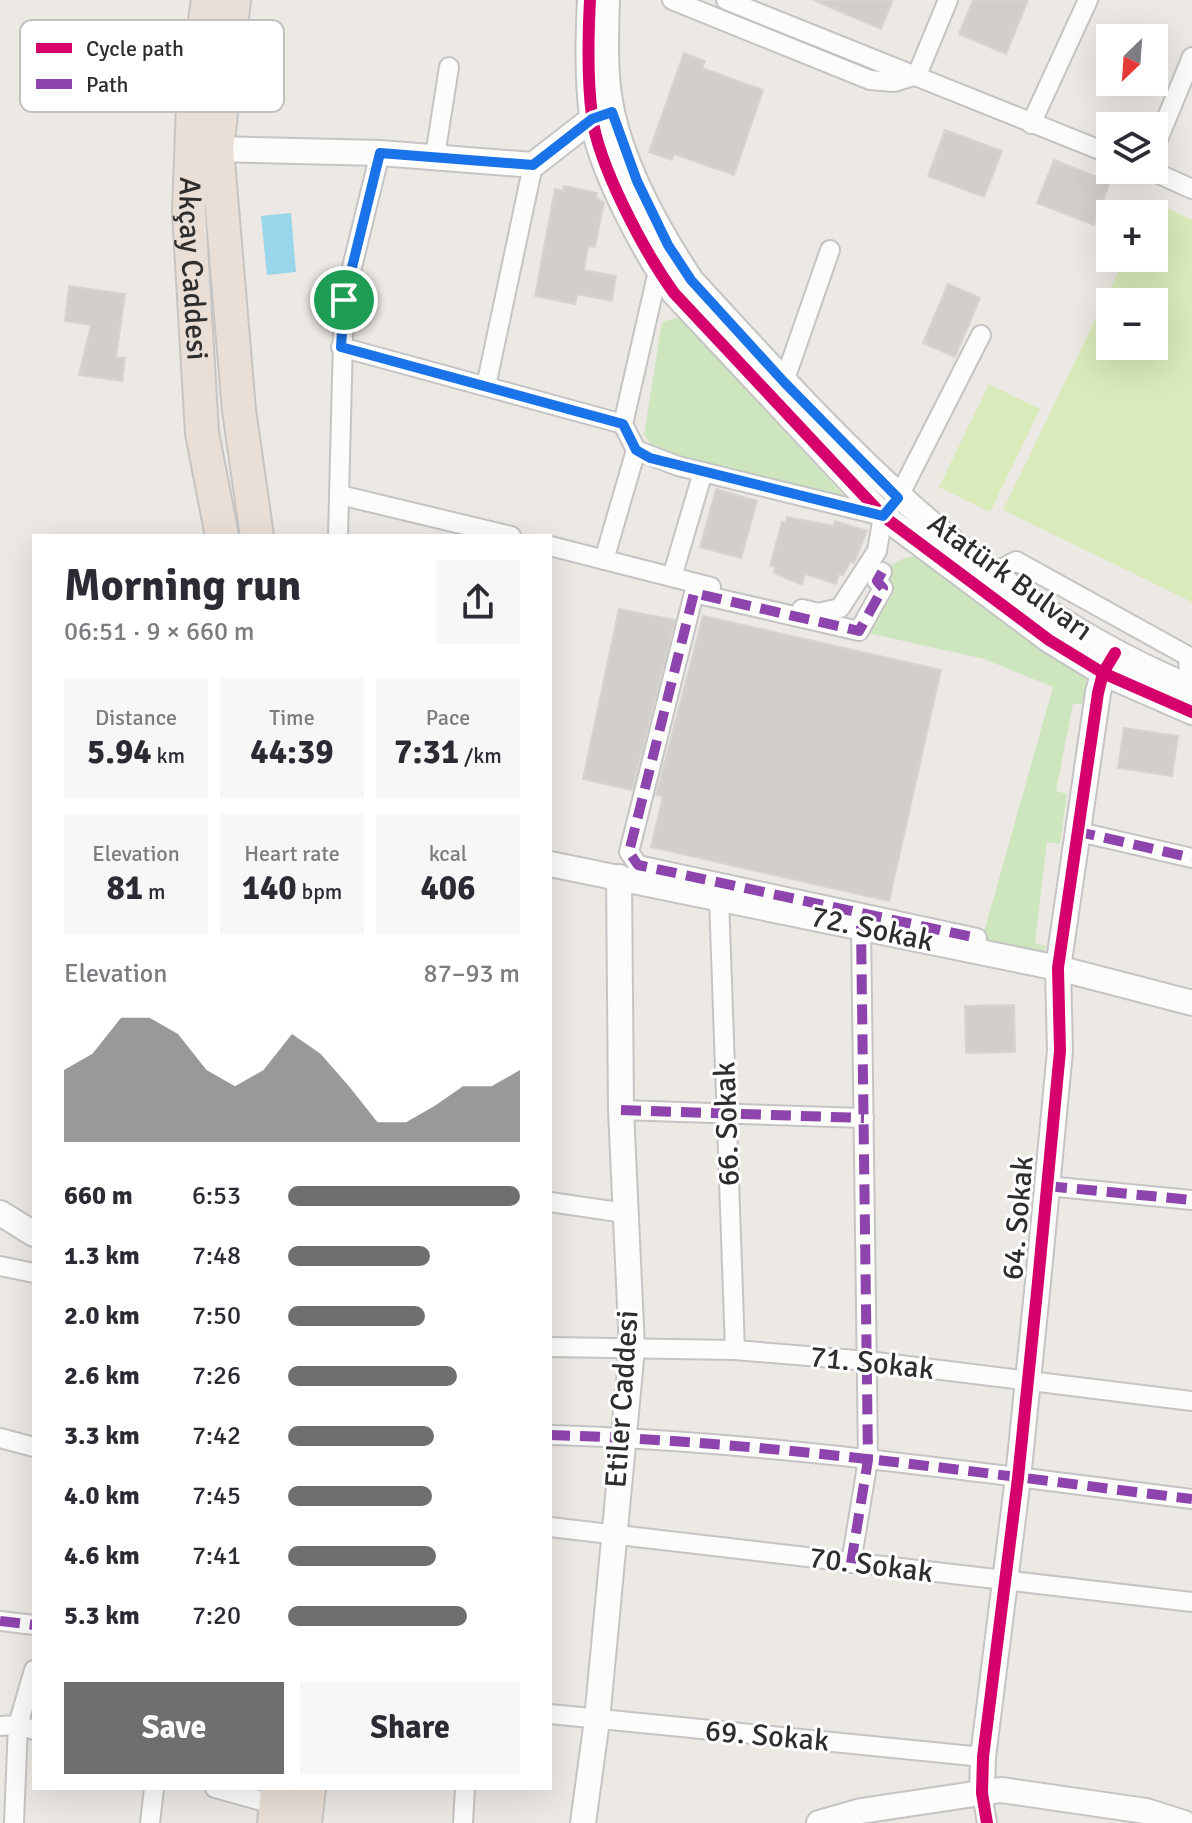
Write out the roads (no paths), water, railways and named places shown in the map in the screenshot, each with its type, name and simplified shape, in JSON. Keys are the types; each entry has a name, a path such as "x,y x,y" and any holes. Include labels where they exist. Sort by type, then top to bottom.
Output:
{"highway":[{"name":"Akçay Caddesi","path":"193,112 189,212 202,433 222,534"},
{"name":"Akçay Caddesi","path":"218,112 217,149 239,410 257,534"},
{"path":"305,1823 309,1790"}],"street":[{"name":"Atatürk Bulvarı","path":"590,0 602,116 617,191 658,271 768,396 987,597 1109,663 1191,696"},
{"name":"Atatürk Bulvarı","path":"607,0 602,116 668,245 691,280 891,507 992,574 1109,663"},
{"path":"672,0 870,80 894,82 917,75"},
{"path":"726,0 1096,149"},
{"path":"917,75 948,0"},
{"path":"1031,124 1088,0"},
{"path":"1168,115 1192,57"},
{"path":"435,156 449,67"},
{"path":"217,149 380,153 533,165 602,116"},
{"path":"338,534 344,300 380,153"},
{"path":"486,386 533,165"},
{"path":"1168,178 1192,189"},
{"path":"784,382 830,250"},
{"path":"658,271 623,424 636,450 650,458 703,472 891,507"},
{"path":"552,547 818,613 840,608 877,551 891,507 981,335"},
{"path":"341,347 623,424"},
{"path":"604,560 636,450"},
{"path":"672,577 703,472"},
{"path":"340,495 503,534"},
{"path":"992,574 1016,561 1188,656 1191,696"},
{"path":"882,572 877,581 883,588 859,631 694,593 629,852 638,865 977,938"},
{"name":"64. Sokak","path":"982,1793 983,1757 1028,1383 1060,1051 1058,968 1075,831 1109,663"},
{"path":"1075,831 1192,858"},
{"name":"72. Sokak","path":"552,864 1058,968 1192,1003"},
{"name":"Etiler Caddesi","path":"583,1823 597,1720 612,1535 632,1349 621,1110 619,877"},
{"name":"66. Sokak","path":"719,898 735,1350"},
{"path":"851,1563 868,1460 861,926"},
{"path":"621,1110 864,1118"},
{"path":"1047,1186 1192,1200"},
{"path":"552,1202 625,1213"},
{"path":"0,1213 32,1233"},
{"path":"0,1266 32,1273"},
{"name":"71. Sokak","path":"552,1347 735,1350 868,1361 1192,1401"},
{"path":"552,1435 623,1437 868,1460 1192,1499"},
{"path":"0,1438 32,1446"},
{"name":"70. Sokak","path":"552,1527 1192,1602"},
{"path":"0,1621 32,1625"},
{"path":"14,1823 17,1727 32,1677"},
{"name":"69. Sokak","path":"552,1714 983,1757"},
{"path":"150,1823 154,1790"},
{"path":"222,1790 276,1805"},
{"path":"463,1823 465,1790"},
{"path":"819,1823 861,1811 1001,1790 1146,1811 1184,1823"},
{"path":"982,1793 987,1823"}],"water":[{"path":"291,213 296,272 267,275 261,216"}]}
